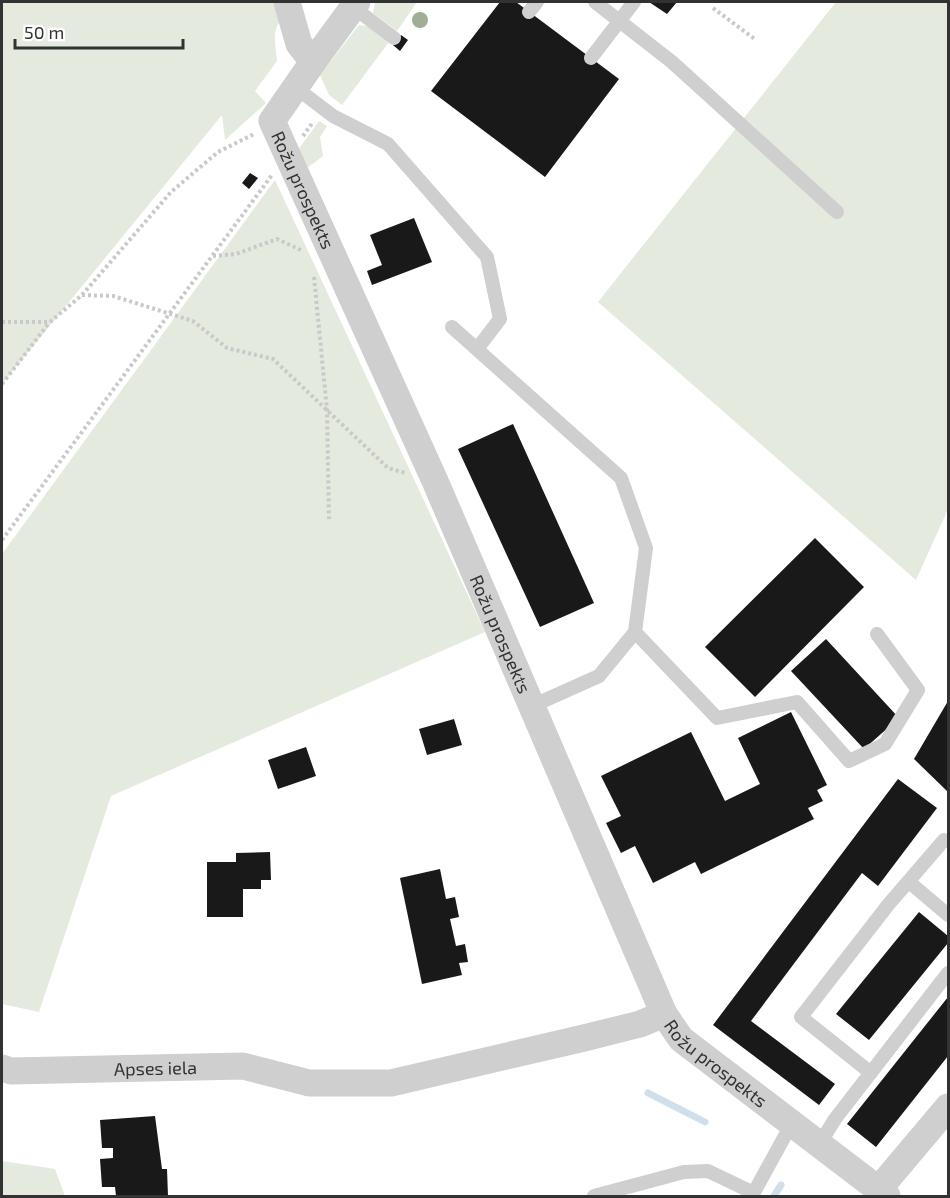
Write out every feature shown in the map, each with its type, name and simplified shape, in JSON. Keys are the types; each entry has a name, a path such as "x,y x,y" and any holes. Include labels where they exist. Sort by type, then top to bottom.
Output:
{"street":[{"path":"287,2 299,44 313,62"},
{"name":"Rožu prospekts","path":"355,4 272,121 320,252 435,481 664,1014 681,1039 792,1123 879,1194"},
{"name":"Apses iela","path":"2,1068 11,1071 243,1066 309,1083 391,1083 640,1024 664,1014"},
{"path":"879,1194 948,1107"}],"lane":[{"path":"595,2 672,62 837,212"},
{"path":"591,58 634,2"},
{"path":"355,4 394,38"},
{"path":"296,87 333,117 388,144 487,257 500,319 477,349"},
{"path":"452,327 621,478 646,548 635,632 599,676 532,706"},
{"path":"635,632 717,718 797,702 849,761 885,744 918,690 877,634"},
{"path":"871,1073 801,1017 944,840"},
{"path":"909,882 948,915"},
{"path":"819,1145 835,1119 948,973"},
{"path":"594,1197 684,1172 708,1171 753,1195 792,1123"}],"path":[{"path":"713,8 756,40"},
{"path":"2,384 50,322 82,295 171,192 218,152 255,133 272,121"},
{"path":"2,540 278,167"},
{"path":"213,256 236,254 277,238 320,252 329,519"},
{"path":"82,295 113,296 193,321 227,348 273,359 388,468 435,481"},
{"path":"2,322 50,322"}],"shaded area":[{"path":"2,2 275,2 284,17 275,32 277,61 255,91 266,103 225,140 222,115 2,384"},
{"path":"375,2 417,2 397,31 373,13"},
{"path":"836,2 948,2 948,509 916,580 598,302"},
{"path":"359,25 367,26 389,42 342,105 329,95 320,75"},
{"path":"319,121 327,126 320,137 323,156 307,168 298,150"},
{"path":"275,180 485,632 111,796 39,1012 2,1004 2,554"},
{"path":"2,1161 55,1169 65,1196 2,1196"}],"building":[{"path":"500,2 516,2 619,79 545,177 431,91"},
{"path":"649,2 677,2 667,14"},
{"path":"401,35 408,40 400,51 393,45"},
{"path":"250,173 258,178 249,189 242,183"},
{"path":"414,218 432,262 372,285 367,271 382,265 370,235"},
{"path":"513,424 594,603 540,627 458,449"},
{"path":"815,538 864,587 755,697 705,647"},
{"path":"826,639 899,718 864,749 791,671"},
{"path":"948,701 948,792 914,759"},
{"path":"791,712 827,785 817,790 823,801 808,808 814,819 701,874 695,862 653,883 635,846 621,853 606,823 621,816 601,776 691,732 725,801 760,784 738,738"},
{"path":"454,719 462,745 427,755 419,729"},
{"path":"306,747 316,776 278,789 268,760"},
{"path":"898,779 937,808 878,886 862,873 751,1021 835,1084 819,1105 713,1025"},
{"path":"270,852 271,880 261,880 261,889 243,889 243,917 207,917 207,862 236,862 236,853"},
{"path":"440,869 446,899 455,897 459,917 450,919 456,946 465,944 468,962 459,963 462,975 422,984 400,878"},
{"path":"919,912 948,936 948,943 869,1040 836,1014"},
{"path":"948,997 948,1056 876,1147 847,1124"},
{"path":"155,1116 162,1169 167,1169 168,1196 116,1196 115,1187 102,1187 100,1159 113,1158 113,1148 102,1148 100,1120"}],"waterway":[{"path":"648,1093 705,1122"},
{"path":"774,1196 781,1185"}]}
